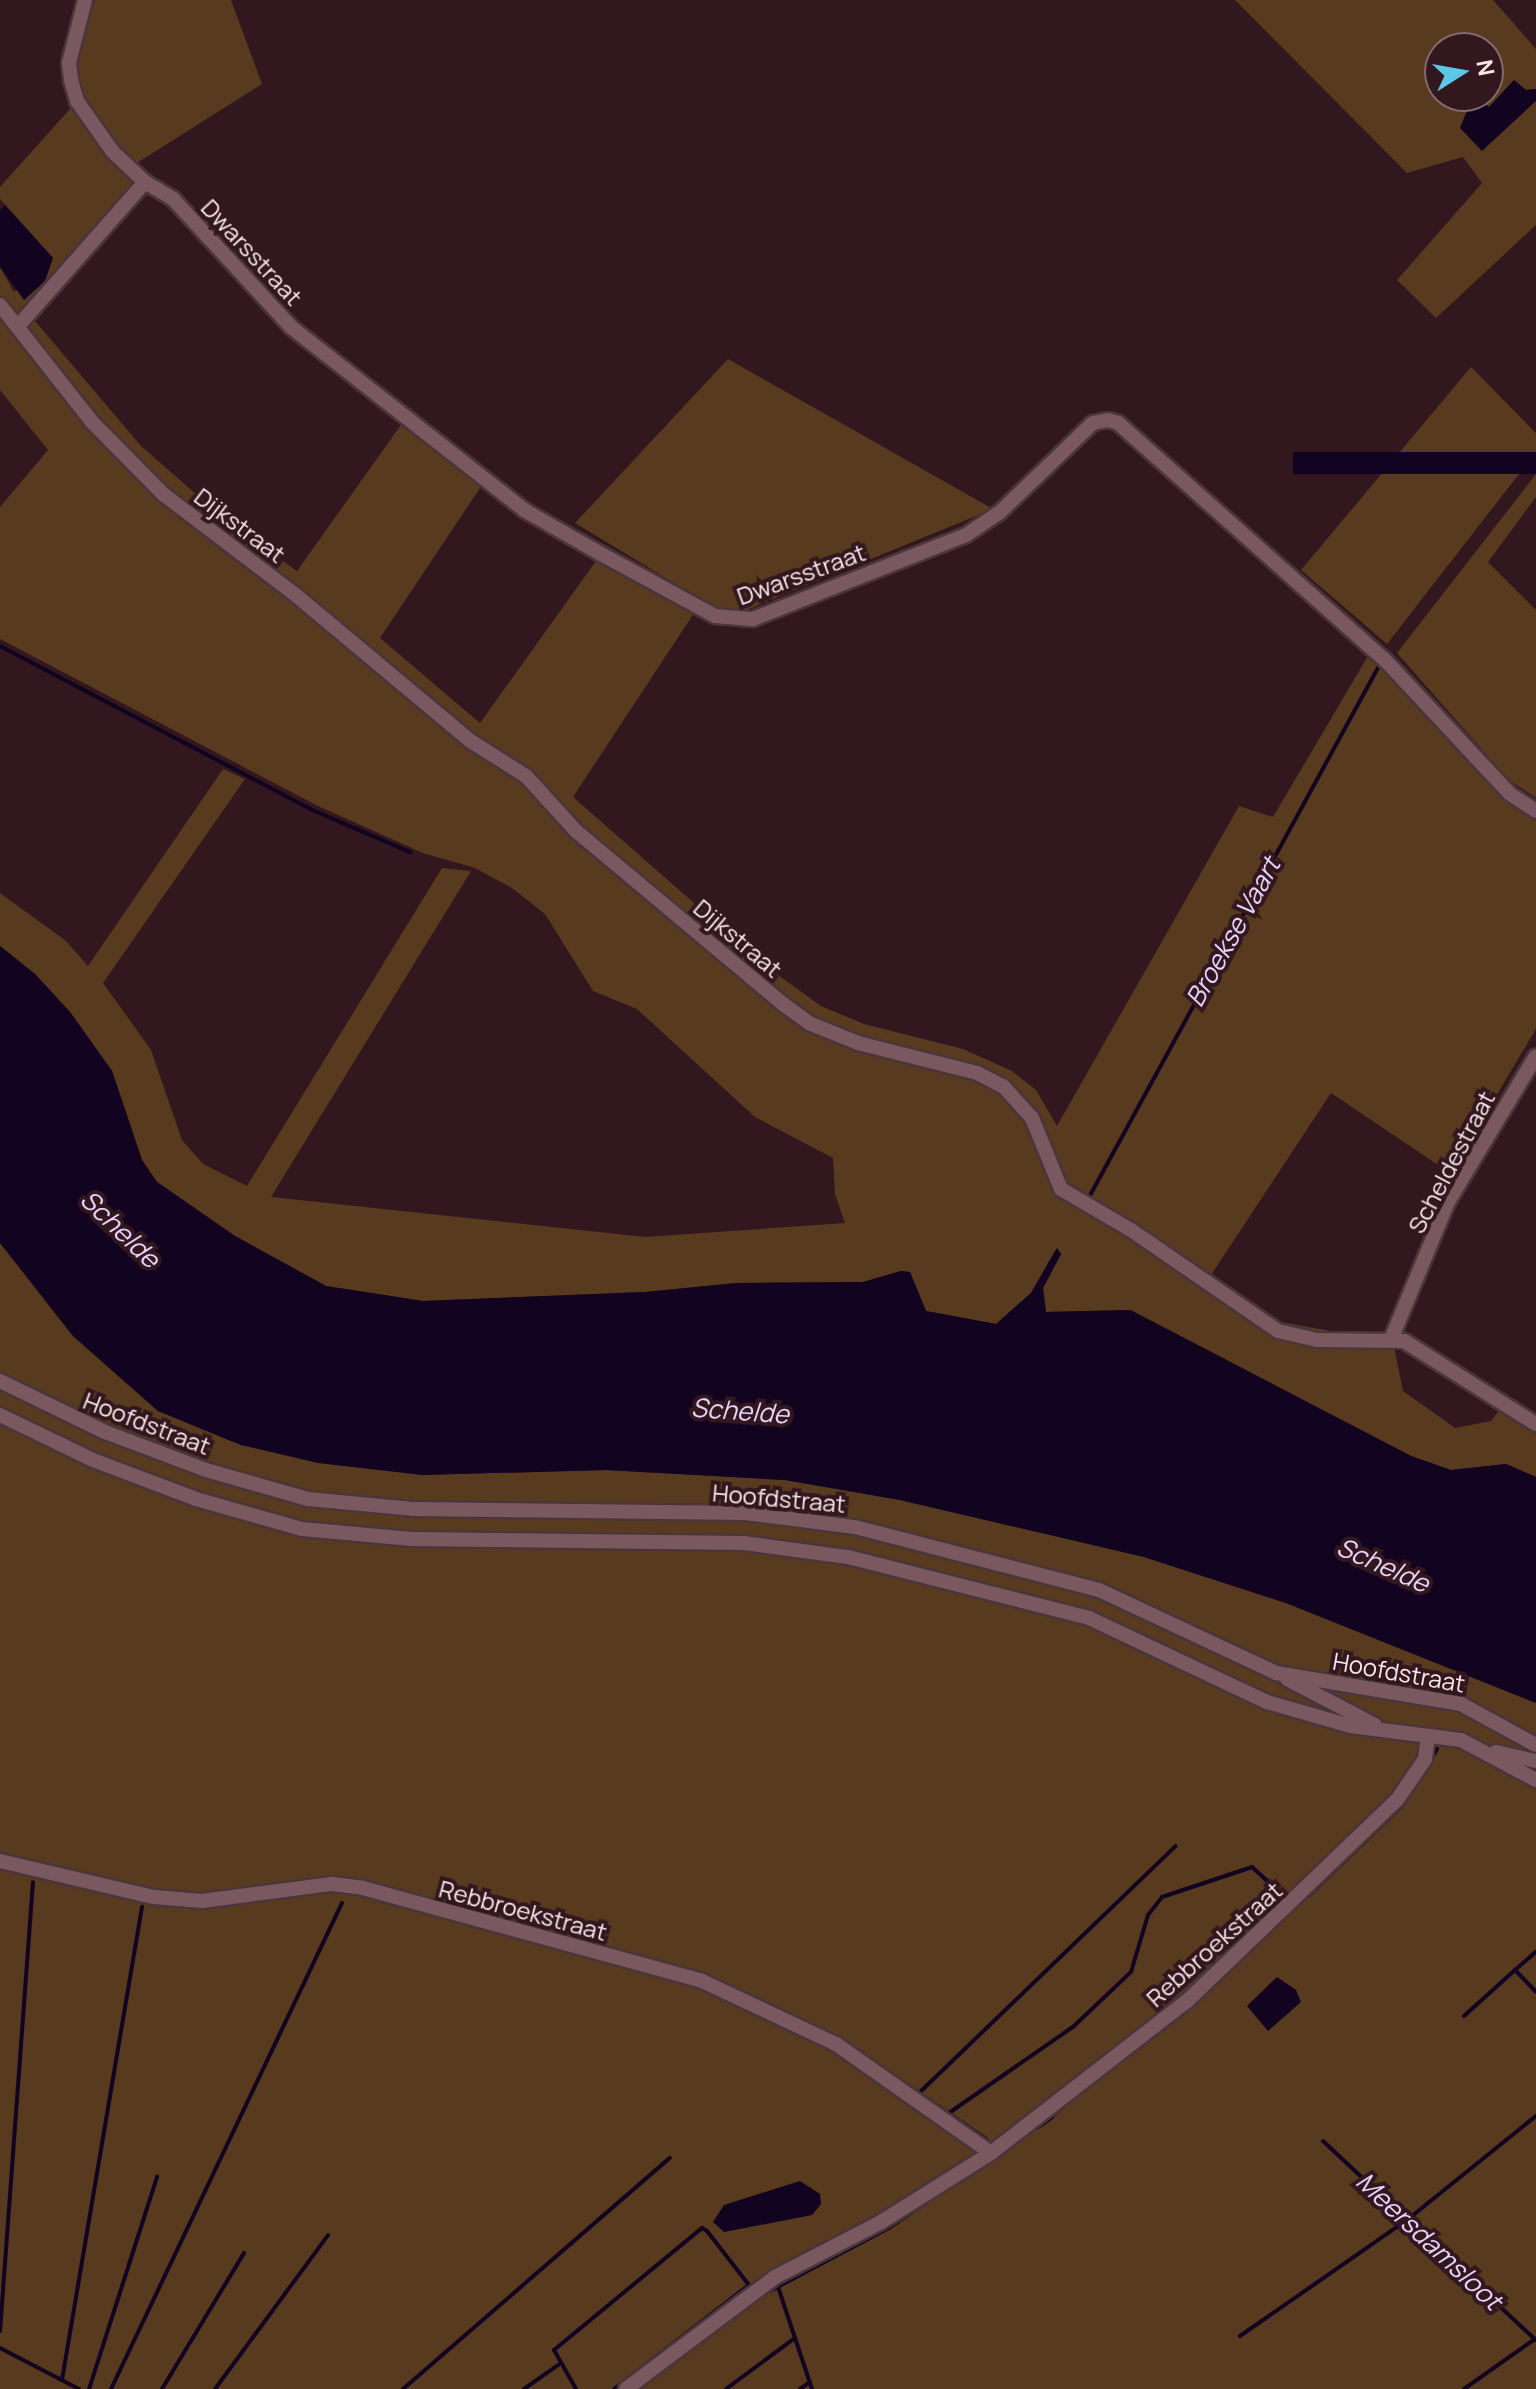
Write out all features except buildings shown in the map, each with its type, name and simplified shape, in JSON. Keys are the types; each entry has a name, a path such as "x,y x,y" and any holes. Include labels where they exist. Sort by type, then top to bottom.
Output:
{"street":[{"name":"Dwarsstraat","path":"85,0 69,63 77,101 113,152 145,182 173,199 291,327 513,502 730,621 753,619 966,535 999,513 1093,423 1118,423 1385,660 1510,794 1536,811"},
{"path":"19,325 145,182"},
{"name":"Dijkstraat","path":"0,305 19,325 93,423 163,494 308,604 469,740 526,776 576,831 783,1004 846,1039 977,1073 1003,1086 1032,1118 1061,1189 1131,1230 1278,1331 1317,1340 1392,1337"},
{"name":"Scheldestraat","path":"1392,1337 1448,1202 1536,1056"},
{"path":"1392,1337 1536,1424"},
{"name":"Hoofdstraat","path":"0,1381 148,1448 308,1499 413,1509 745,1513 855,1527 1099,1590 1276,1673 1461,1704 1536,1745"},
{"name":"Hoofdstraat","path":"0,1415 82,1455 196,1499 302,1529 412,1539 744,1543 848,1557 1066,1611 1253,1697 1388,1732 1461,1740 1484,1750"},
{"path":"1276,1673 1388,1732"},
{"name":"Rebbroekstraat","path":"626,2389 775,2277 881,2222 991,2153 1239,1955 1397,1800 1425,1759 1428,1736"},
{"path":"1484,1750 1536,1761"},
{"path":"1484,1750 1536,1780"},
{"name":"Rebbroekstraat","path":"0,1861 154,1897 202,1901 332,1884 363,1888 702,1981 836,2044 991,2153"}],"shaded area":[{"path":"95,0 231,0 262,84 137,163 118,147 81,92 76,53"},
{"path":"1235,0 1493,0 1536,49 1536,89 1526,90 1514,80 1504,91 1504,32 1424,32 1424,112 1504,112 1504,106 1536,101 1536,225 1436,318 1397,280 1482,183 1463,157 1407,173"},
{"path":"77,101 145,182 29,314 141,446 229,523 297,571 408,415 486,479 380,638 480,723 601,554 698,607 573,797 767,967 821,1006 864,1024 963,1049 1012,1071 1036,1090 1057,1126 1239,806 1273,817 1368,656 1392,678 1536,821 1536,1029 1450,1173 1331,1093 1211,1275 1281,1322 1331,1331 1331,1339 1392,1337 1403,1391 1455,1428 1491,1421 1502,1407 1536,1424 1536,1477 1506,1464 1451,1470 1411,1456 1131,1310 1046,1312 1043,1288 1061,1254 1056,1249 1031,1293 996,1324 926,1311 910,1272 901,1271 863,1282 737,1283 645,1292 423,1301 326,1286 235,1236 157,1182 142,1160 112,1071 70,1012 35,974 0,946 0,893 66,941 88,966 223,769 245,779 103,983 151,1050 182,1140 203,1164 247,1186 442,868 471,871 271,1197 645,1237 845,1223 835,1194 833,1158 755,1117 637,1009 593,991 545,914 512,888 475,868 423,853 318,806 0,639 0,507 48,450 0,390 0,267 14,292 53,258 0,199 0,187"},
{"path":"728,359 993,509 742,612 717,609 575,523"},
{"path":"1471,367 1536,433 1536,452 1387,644 1301,570"},
{"path":"1536,474 1536,497 1488,562 1536,610 1536,798 1509,780 1397,653"},
{"path":"0,1243 73,1336 158,1411 241,1445 422,1475 606,1470 785,1480 900,1500 1144,1557 1286,1603 1536,1703 1536,1775 1464,1735 1417,1740 1421,1757 1393,1796 1199,1991 1298,1906 1401,1805 1440,1741 1446,1739 1536,1781 1536,2389 0,2389","holes":["1171,2015 1044,2126 997,2150"]}],"water":[{"path":"1514,80 1526,90 1536,89 1536,101 1482,151 1460,128 1467,112 1504,112 1504,91"},
{"path":"5,205 53,258 45,281 24,300 0,267 0,211"},
{"path":"1293,452 1536,452 1536,474 1293,474"},
{"name":"Schelde","path":"0,946 35,974 70,1012 112,1071 142,1160 157,1182 235,1236 326,1286 423,1301 645,1292 737,1283 863,1282 901,1271 910,1272 926,1311 996,1324 1031,1293 1057,1248 1061,1254 1043,1288 1046,1312 1130,1310 1411,1456 1451,1470 1506,1464 1536,1477 1536,1703 1286,1603 1144,1557 900,1500 785,1480 606,1470 422,1475 318,1463 241,1445 158,1411 73,1336 0,1243"},
{"path":"1277,1977 1296,1990 1301,2002 1268,2031 1247,2006"},
{"path":"800,2181 820,2194 821,2204 812,2215 724,2232 713,2222 724,2205"}],"waterway":[{"path":"0,646 310,809 410,852"},
{"name":"Broekse Vaart","path":"1088,1199 1379,666"},
{"path":"1430,1761 1437,1749"},
{"path":"1308,1896 1402,1806 1426,1769"},
{"path":"919,2093 1176,1846"},
{"path":"949,2113 1074,2026 1131,1972 1148,1915 1162,1897 1252,1867 1288,1900"},
{"path":"0,2331 33,1882"},
{"path":"111,2389 342,1903"},
{"path":"62,2380 142,1907"},
{"path":"1515,1970 1536,1952"},
{"path":"1464,2016 1515,1970 1536,1992"},
{"path":"894,2076 986,2139"},
{"path":"1240,2336 1407,2220 1536,2116"},
{"path":"1024,2136 1052,2117"},
{"name":"Meersdamsloot","path":"1323,2141 1536,2340"},
{"path":"403,2389 670,2158"},
{"path":"89,2389 157,2177"},
{"path":"764,2294 887,2229 937,2195"},
{"path":"576,2389 554,2350 702,2228 749,2285 614,2389"},
{"path":"215,2389 328,2235"},
{"path":"162,2389 244,2253"},
{"path":"726,2389 795,2338 777,2284"},
{"path":"795,2338 812,2389"},
{"path":"1464,2389 1535,2339"},
{"path":"0,2348 79,2389"},
{"path":"524,2389 558,2365"},
{"path":"800,2389 810,2382"}]}
